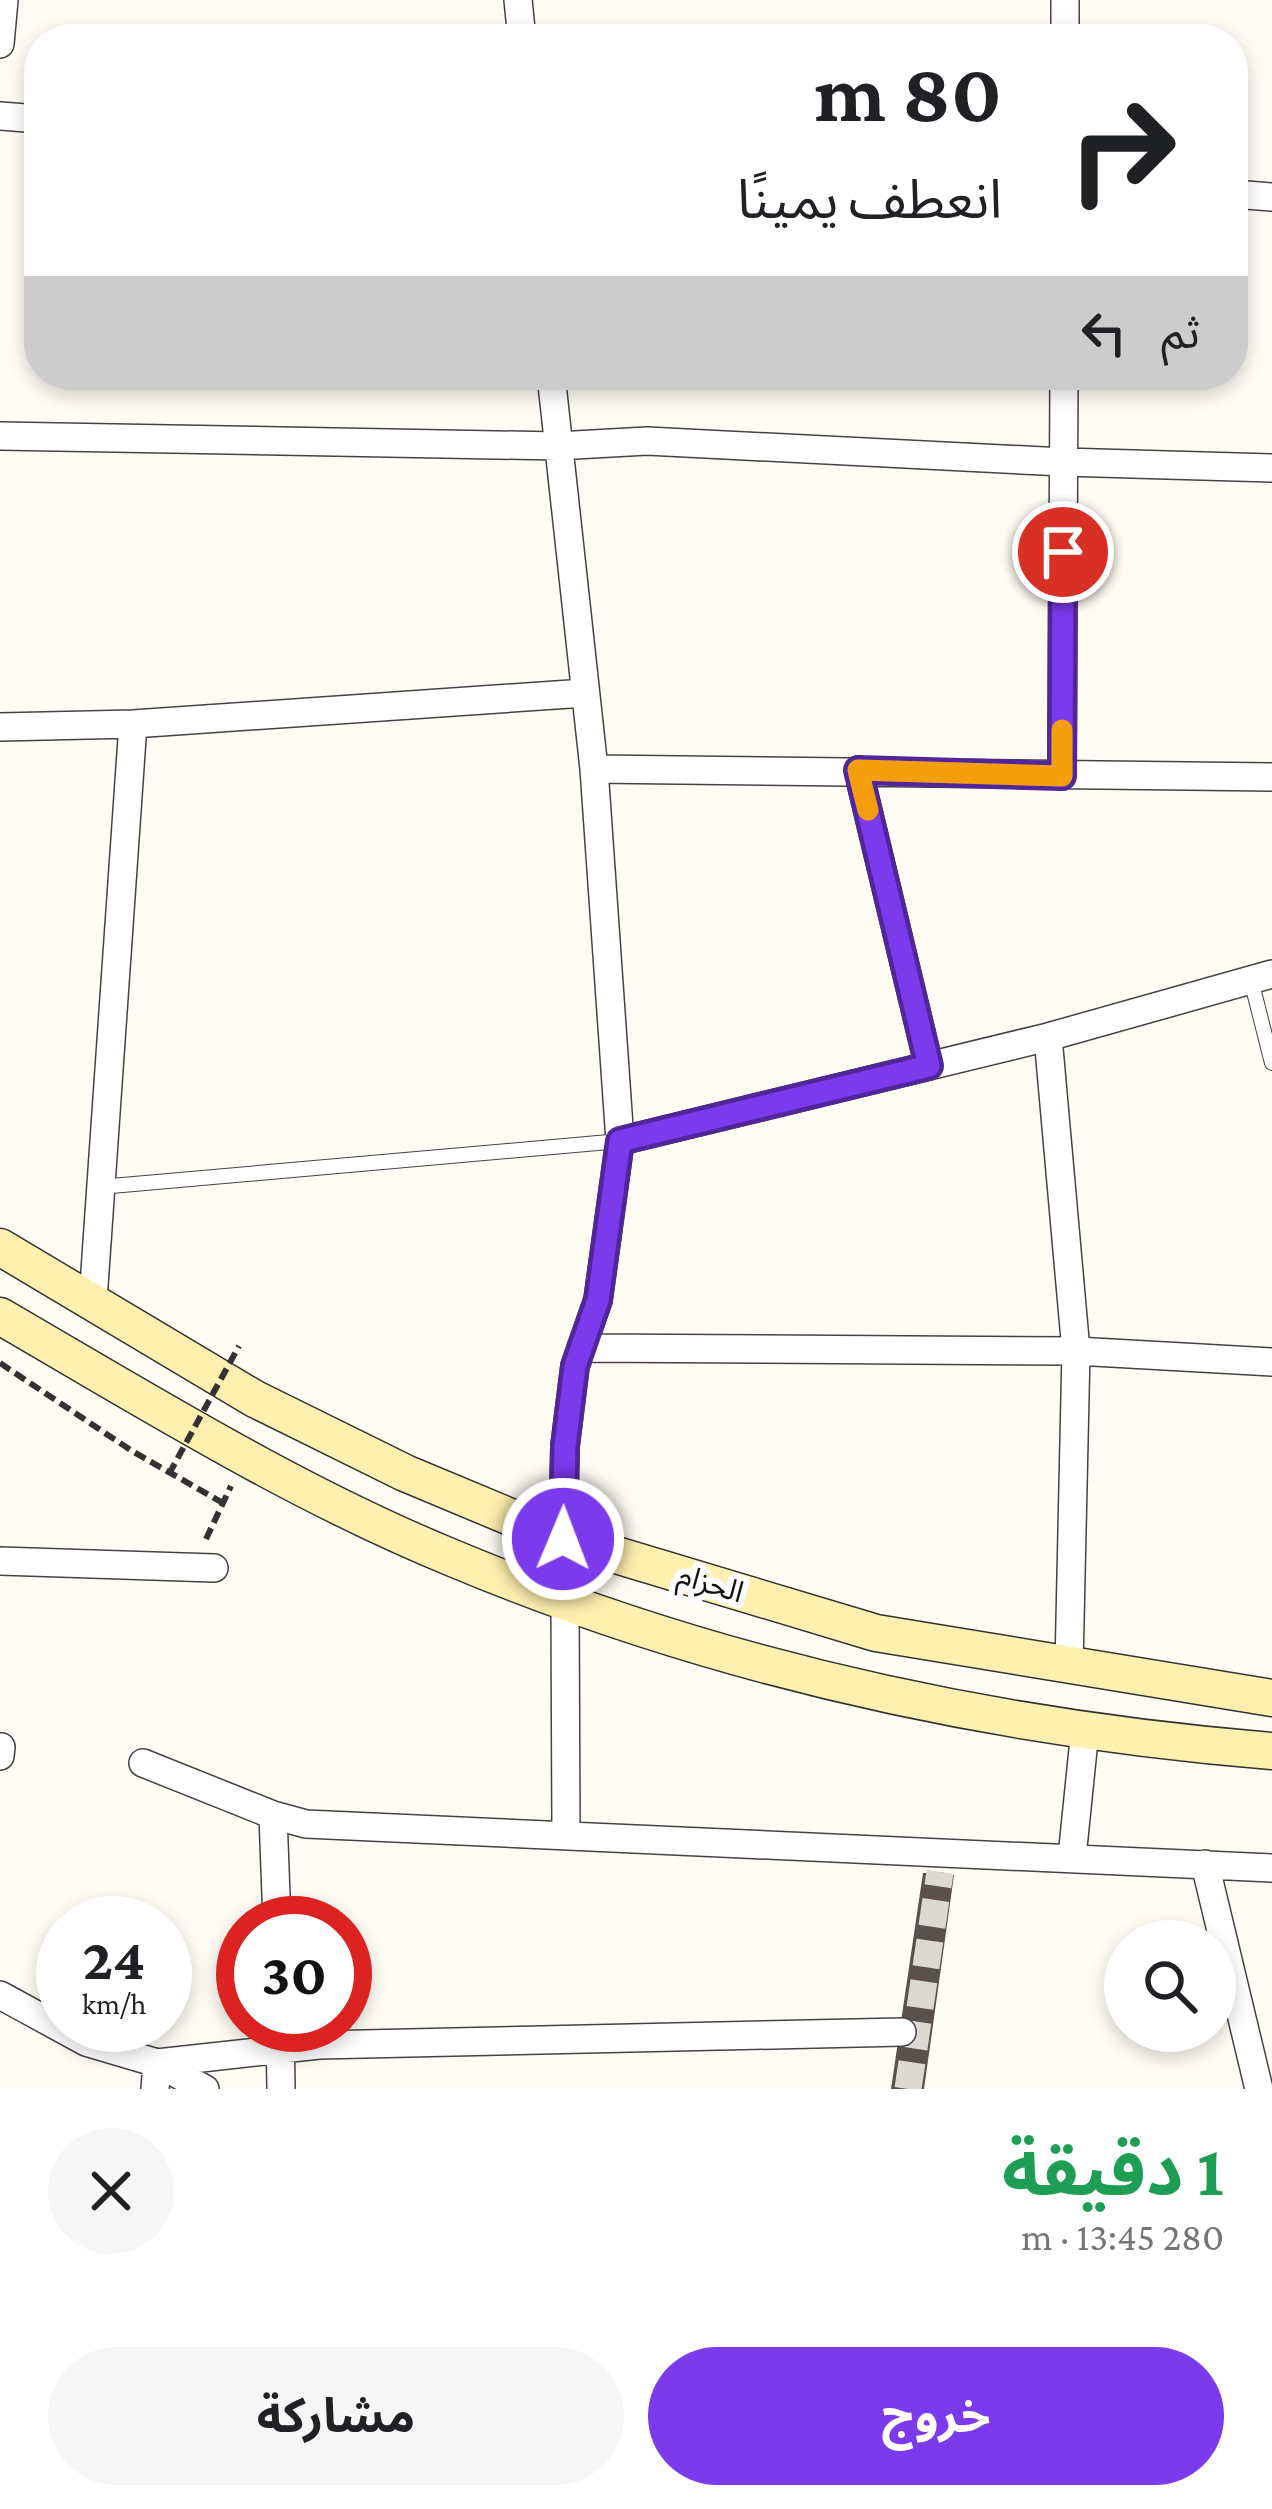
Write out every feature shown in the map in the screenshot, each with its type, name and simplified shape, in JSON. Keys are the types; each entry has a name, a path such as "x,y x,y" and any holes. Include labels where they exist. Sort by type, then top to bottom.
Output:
{"main road":[{"name":"الحزام","path":"0,1247 255,1400 405,1473 563,1539 876,1633 1272,1698"},
{"name":"الحزام","path":"0,1316 245,1456 454,1559 565,1602 818,1680 973,1713 1272,1751"}],"street":[{"path":"0,44 4,0"},
{"path":"552,390 594,769 620,1141 598,1300 575,1366 565,1446 563,1539"},
{"path":"1062,776 1064,390"},
{"path":"0,436 557,446 647,441 1272,468"},
{"path":"0,727 133,724 585,693"},
{"path":"93,1300 133,724"},
{"path":"594,769 1272,777"},
{"path":"858,770 929,1066"},
{"path":"620,1141 1048,1037 1262,977"},
{"path":"1048,1037 1076,1351 1070,1666"},
{"path":"581,1348 1076,1351 1272,1362"},
{"path":"0,1561 203,1567"},
{"path":"565,1602 566,1836"},
{"path":"1072,1857 1085,1730"},
{"path":"0,1756 1,1747"},
{"path":"143,1763 306,1824 941,1862 1072,1857 1272,1868"},
{"path":"273,1815 276,1896"},
{"path":"1205,1864 1259,2089"},
{"path":"0,1995 156,2076 205,2089"},
{"path":"372,2044 902,2032"},
{"path":"156,2076 234,2052"},
{"path":"280,2052 281,2089"}],"lane":[{"path":"1262,977 1272,1063"},
{"path":"100,1186 620,1141"}],"path":[{"path":"170,1474 239,1346"},
{"path":"0,1363 170,1474 223,1503"},
{"path":"203,1567 223,1503 245,1456"}],"building":[{"path":"923,1873 954,1875 924,2089 891,2089"}],"tunnel":[{"path":"908,2089 940,1872"}],"slow traffic":[{"path":"868,810 858,770 1062,776 1062,730"}],"route":[{"path":"563,1539 565,1446 575,1366 598,1300 620,1141 929,1066 858,770 1062,776 1063,552"}]}
